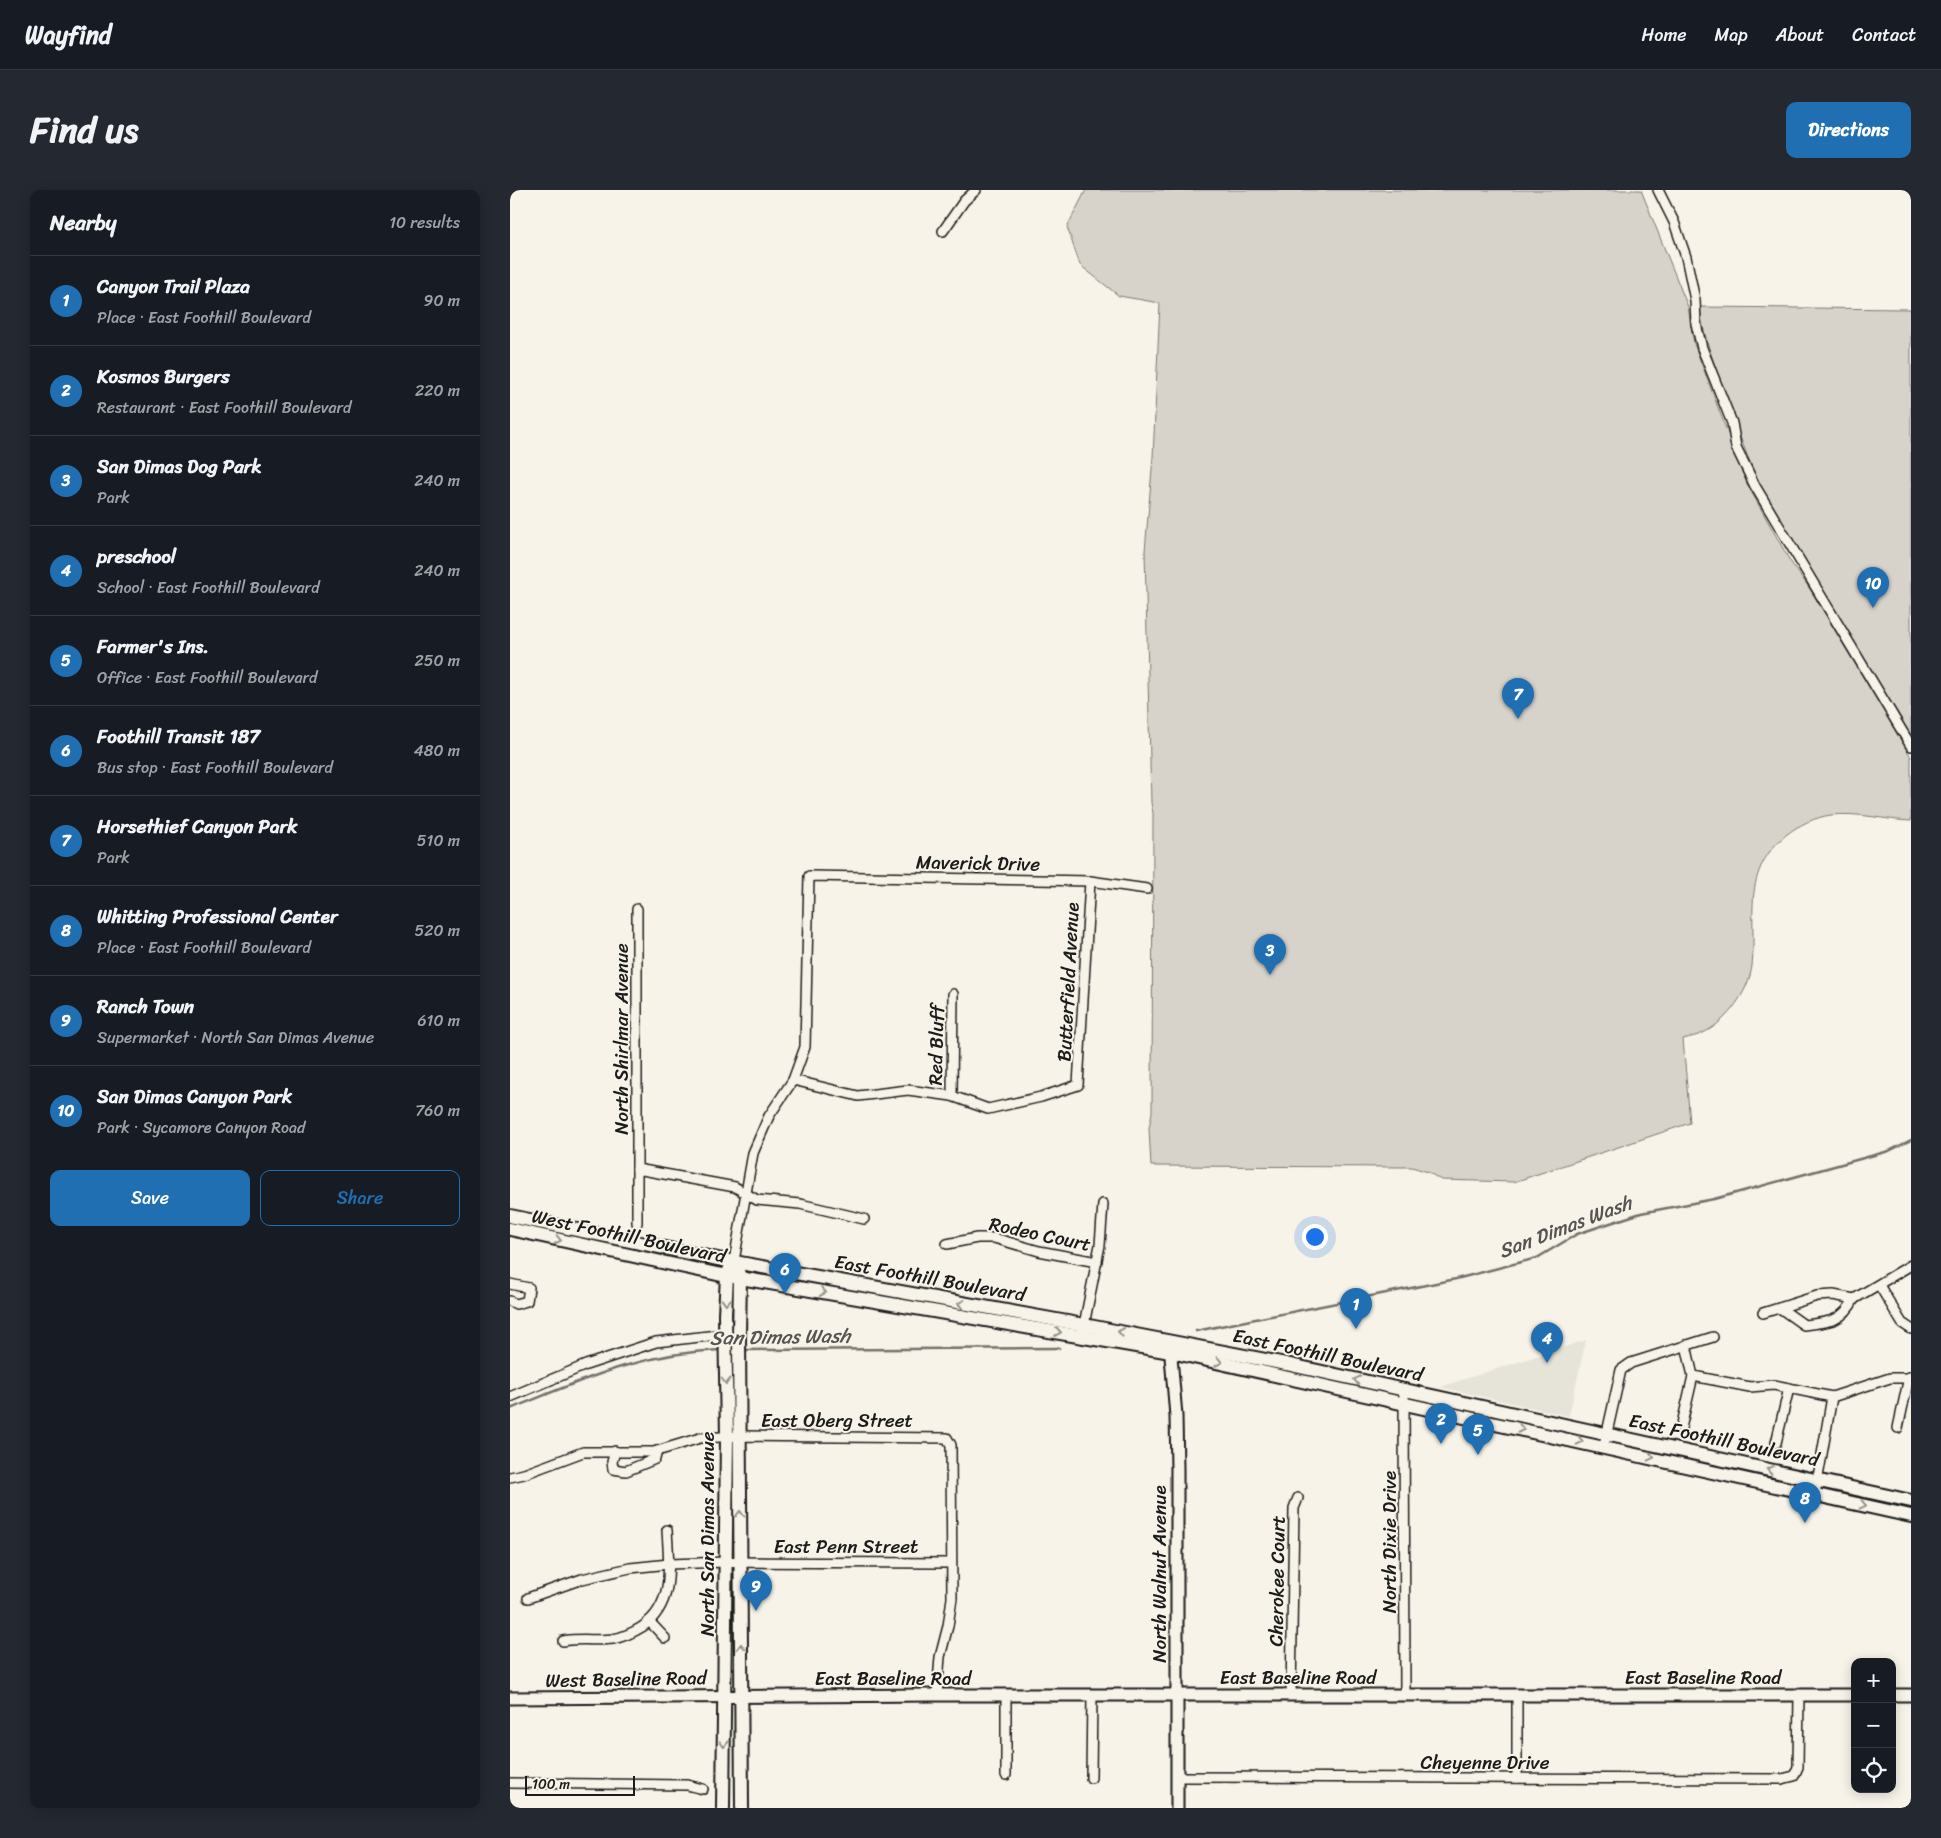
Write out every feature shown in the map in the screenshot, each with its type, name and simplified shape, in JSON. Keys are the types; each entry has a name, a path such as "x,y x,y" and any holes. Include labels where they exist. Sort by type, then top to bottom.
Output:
{"main road":[{"name":"West Foothill Boulevard","path":"510,1216 734,1261"},
{"name":"West Foothill Boulevard","path":"510,1229 740,1278"},
{"name":"North San Dimas Avenue","path":"734,1261 727,1276 731,1346 740,1436 742,1808"},
{"name":"North San Dimas Avenue","path":"723,1808 726,1437 731,1346 740,1278 734,1261"},
{"name":"East Foothill Boulevard","path":"734,1261 1084,1330 1170,1346 1286,1364 1405,1397 1605,1440 1817,1480 1911,1501"},
{"name":"East Foothill Boulevard","path":"740,1278 1084,1330"},
{"name":"North Walnut Avenue","path":"1170,1346 1176,1432 1177,1808"},
{"name":"East Foothill Boulevard","path":"1605,1440 1815,1494 1911,1516"},
{"name":"East Baseline Road","path":"742,1696 1851,1695"},
{"path":"1896,1695 1911,1695"},
{"name":"West Baseline Road","path":"510,1698 742,1696"}],"street":[{"path":"943,230 964,201 976,190"},
{"path":"1658,190 1674,222 1686,257 1695,300 1696,324 1702,348 1732,423 1736,447 1755,486 1911,746"},
{"name":"Maverick Drive","path":"809,876 1090,881 1147,889"},
{"name":"North San Dimas Avenue","path":"734,1261 753,1153 769,1116 793,1080 805,1047 809,876"},
{"name":"Butterfield Avenue","path":"952,1096 988,1109 1041,1097 1078,1085 1090,881"},
{"name":"North Shirlmar Avenue","path":"637,909 637,1223"},
{"name":"Red Bluff","path":"952,1096 953,994"},
{"path":"793,1080 858,1096 908,1090 952,1096"},
{"path":"637,1169 735,1187 757,1200 800,1204 864,1219"},
{"path":"1084,1330 1097,1262 1103,1204"},
{"name":"Rodeo Court","path":"947,1244 977,1238 994,1238 1039,1251 1097,1262"},
{"path":"1780,1308 1804,1325 1828,1322 1842,1316 1849,1309 1854,1299 1911,1266"},
{"path":"510,1284 529,1288 527,1301 516,1304 510,1300"},
{"path":"1879,1285 1902,1323 1911,1330"},
{"path":"1763,1313 1817,1296 1834,1295 1854,1299"},
{"path":"1605,1440 1621,1370 1631,1363 1713,1337"},
{"path":"510,1397 586,1365 656,1342 731,1346"},
{"path":"1681,1428 1693,1376 1686,1345"},
{"path":"1693,1376 1750,1387 1774,1385 1832,1397 1890,1378 1910,1377 1898,1428"},
{"path":"1776,1443 1789,1388"},
{"name":"North Dixie Drive","path":"1405,1397 1405,1694"},
{"path":"1815,1494 1832,1397"},
{"name":"East Oberg Street","path":"657,1451 700,1438 740,1436 946,1438 951,1445 952,1562"},
{"path":"510,1477 524,1474 583,1452 615,1451 657,1451 655,1459 626,1471 613,1469 612,1462 615,1451"},
{"name":"Cherokee Court","path":"1291,1695 1294,1508 1298,1498"},
{"path":"563,1641 579,1638 614,1638 634,1632 649,1622 663,1604 667,1589 669,1564 667,1530"},
{"name":"East Penn Street","path":"528,1598 582,1579 630,1568 669,1564 726,1562 952,1562"},
{"path":"937,1695 940,1657 948,1626 952,1598 952,1562"},
{"path":"649,1622 665,1638"},
{"path":"1517,1694 1517,1778"},
{"path":"1006,1695 1006,1775"},
{"name":"Cheyenne Drive","path":"1176,1778 1782,1779 1794,1776 1798,1767 1799,1695"},
{"path":"1091,1778 1092,1696"},
{"path":"510,1783 687,1785 703,1789"}],"shaded area":[{"path":"1086,190 1641,190 1688,307 1694,344 1747,484 1790,561 1810,589 1911,757 1911,821 1841,814 1819,818 1802,825 1786,835 1772,849 1762,864 1756,880 1754,896 1752,966 1742,995 1729,1013 1713,1027 1683,1039 1690,1123 1514,1182 1441,1180 1428,1172 1412,1167 1151,1166 1149,1128 1152,1112 1153,813 1151,803 1145,551 1153,457 1160,303 1119,296 1080,265 1067,227"},
{"path":"1700,307 1911,309 1911,735 1758,481 1737,429 1710,351"},
{"path":"1586,1340 1569,1416 1440,1387"}],"waterway":[{"name":"San Dimas Wash","path":"1196,1331 1456,1279 1537,1258 1577,1234 1641,1213 1714,1199 1889,1151 1911,1140"},
{"name":"San Dimas Wash","path":"743,1350 1059,1348"},
{"name":"San Dimas Wash","path":"510,1409 587,1378 638,1362 691,1352 720,1350"}],"place":[{"name":"San Dimas Canyon Park","path":"1873,608"},
{"name":"Horsethief Canyon Park","path":"1518,719"},
{"name":"San Dimas Dog Park","path":"1270,975"},
{"name":"Foothill Transit 187","path":"785,1294"},
{"name":"Canyon Trail Plaza","path":"1356,1329"},
{"name":"preschool","path":"1547,1363"},
{"name":"Kosmos Burgers","path":"1441,1444"},
{"name":"Farmer's Ins.","path":"1478,1455"},
{"name":"Whitting Professional Center","path":"1805,1523"},
{"name":"Ranch Town","path":"756,1611"}]}
